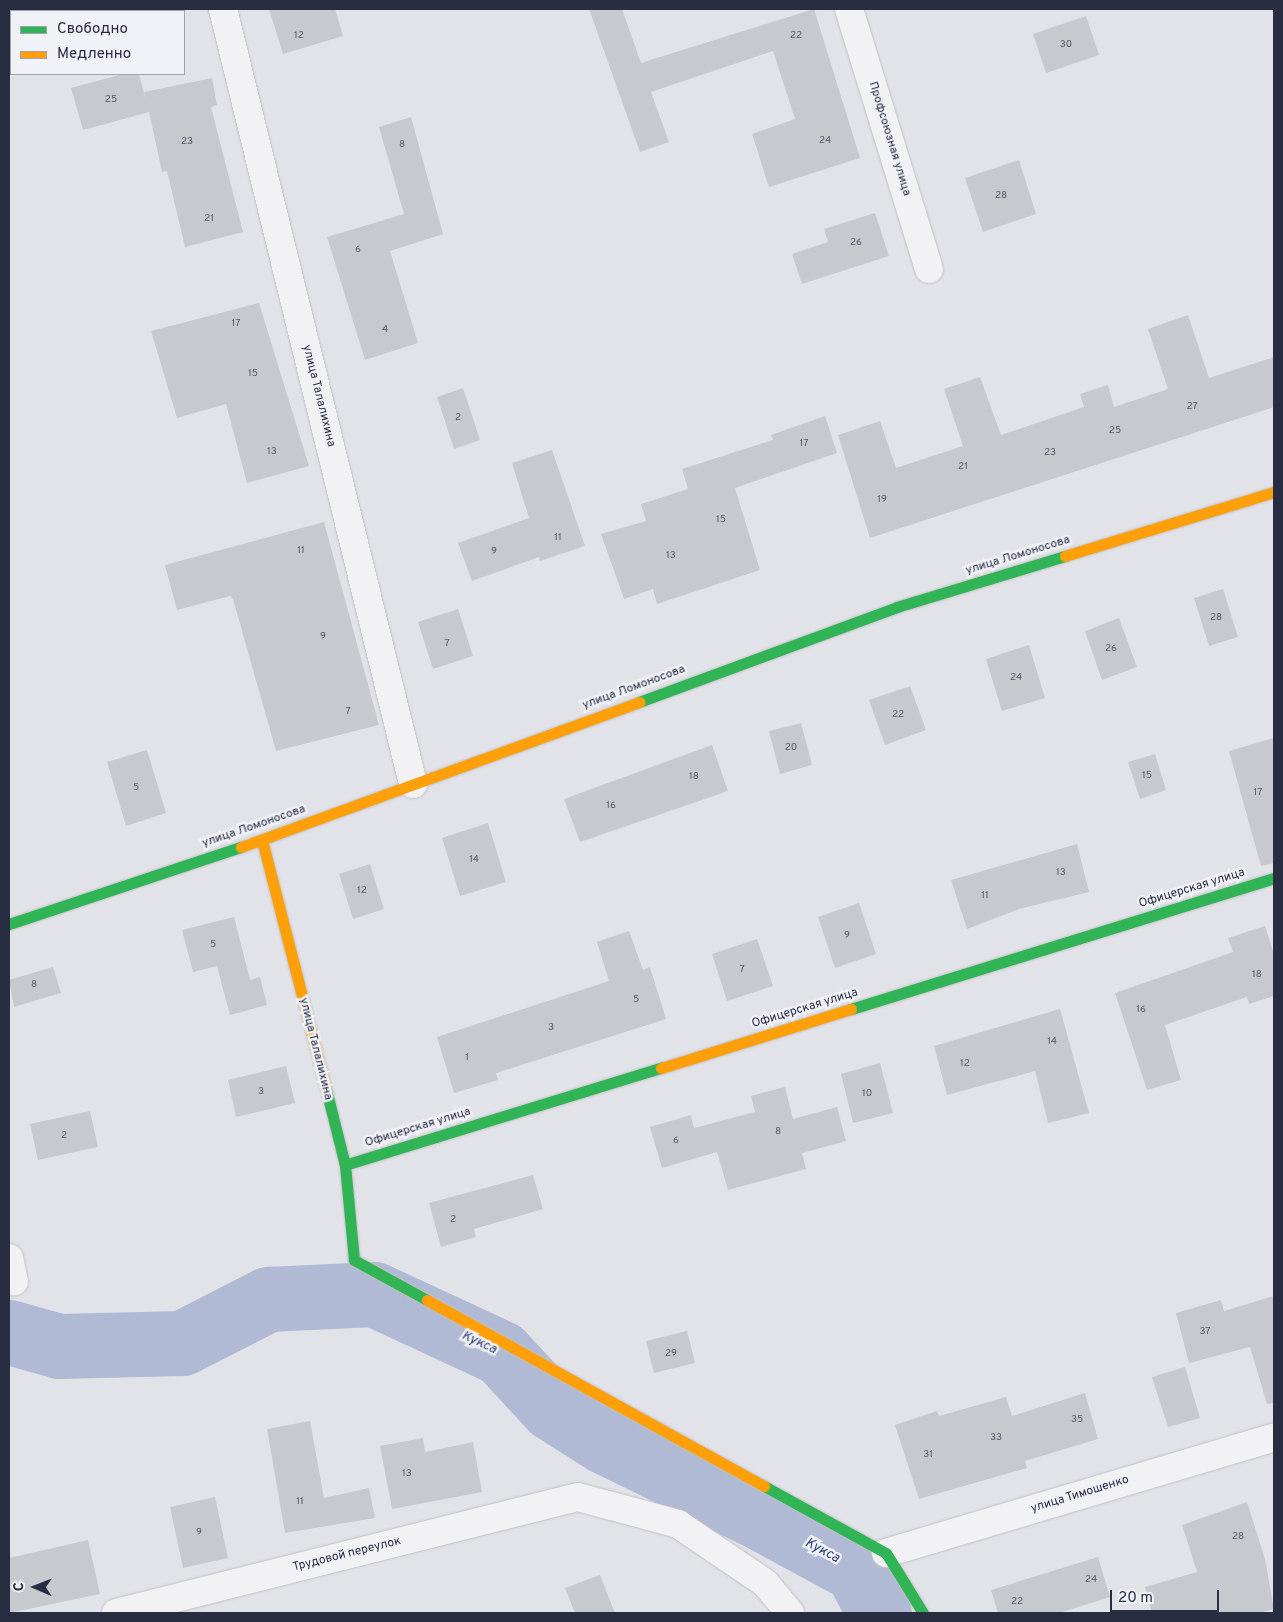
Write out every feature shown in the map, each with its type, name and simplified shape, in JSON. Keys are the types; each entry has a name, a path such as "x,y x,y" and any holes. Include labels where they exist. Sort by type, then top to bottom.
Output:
{"street":[{"name":"улица Талалихина","path":"223,9 414,784"},
{"name":"Профсоюзная улица","path":"849,9 929,269"},
{"name":"улица Ломоносова","path":"9,924 262,840 897,607 1274,492"},
{"name":"улица Талалихина","path":"262,840 345,1165 354,1260 886,1553"},
{"name":"Офицерская улица","path":"345,1165 1274,878"},
{"name":"улица Тимошенко","path":"886,1553 1274,1436"},
{"name":"Трудовой переулок","path":"116,1613 578,1497 678,1524 764,1583 790,1613"},
{"path":"886,1553 923,1613"}],"building":[{"path":"269,9 335,9 343,36 283,54"},
{"path":"589,9 622,9 641,63 814,9 860,158 769,187 752,134 795,119 773,51 651,92 669,142 640,152"},
{"path":"1086,16 1099,55 1046,73 1033,34"},
{"path":"119,75 139,75 146,101 144,92 212,78 217,105 211,107 243,232 185,247 167,171 162,172 149,112 83,130 71,88"},
{"path":"411,117 443,234 390,251 418,343 365,360 327,237 404,214 379,127"},
{"path":"1019,160 1036,214 983,232 965,178"},
{"path":"875,213 889,256 802,284 792,254 828,242 824,229"},
{"path":"259,303 309,466 247,483 226,404 177,418 151,331"},
{"path":"1188,315 1209,378 1274,357 1274,407 870,538 838,435 880,421 896,468 963,446 944,389 980,377 1001,435 1084,407 1080,394 1108,385 1114,407 1168,389 1148,329"},
{"path":"463,388 480,440 454,449 437,397"},
{"path":"825,416 837,453 735,488 760,570 657,604 653,589 624,599 601,534 646,521 641,504 688,489 682,469 773,440 771,435"},
{"path":"552,450 585,546 540,561 539,557 472,581 458,543 529,518 512,463"},
{"path":"324,522 379,725 276,751 233,599 230,596 177,610 165,565"},
{"path":"1223,589 1238,637 1209,646 1194,598"},
{"path":"458,609 473,656 433,669 418,622"},
{"path":"1119,618 1137,667 1102,680 1085,631"},
{"path":"1029,645 1045,698 1002,711 986,659"},
{"path":"910,686 926,730 885,745 869,700"},
{"path":"801,723 812,765 780,774 769,731"},
{"path":"1274,738 1274,863 1261,866 1229,751"},
{"path":"712,745 728,791 580,842 564,799"},
{"path":"147,750 166,813 126,826 107,762"},
{"path":"1155,754 1166,790 1140,799 1128,762"},
{"path":"488,823 506,882 460,896 442,838"},
{"path":"1077,844 1089,892 1019,909 967,929 951,880"},
{"path":"370,864 384,909 353,919 339,874"},
{"path":"859,903 876,954 835,968 818,917"},
{"path":"234,917 250,980 260,977 267,1005 230,1015 217,966 193,972 182,930"},
{"path":"1265,926 1274,954 1274,996 1249,1004 1247,997 1165,1025 1181,1080 1147,1090 1115,993 1233,952 1228,938"},
{"path":"629,931 643,970 650,967 666,1019 496,1073 498,1080 454,1093 437,1037 609,981 597,942"},
{"path":"757,939 773,986 727,1001 712,954"},
{"path":"53,967 61,993 14,1007 9,980"},
{"path":"1060,1009 1089,1113 1048,1123 1035,1071 947,1095 934,1046"},
{"path":"880,1063 893,1113 853,1123 841,1074"},
{"path":"286,1066 295,1103 236,1117 228,1080"},
{"path":"785,1087 793,1119 837,1107 846,1141 802,1153 806,1169 728,1190 717,1152 662,1168 650,1127 691,1115 694,1128 755,1112 751,1096"},
{"path":"90,1111 98,1147 38,1160 30,1124"},
{"path":"533,1175 543,1209 474,1229 476,1237 441,1247 429,1203"},
{"path":"1274,1296 1274,1403 1267,1404 1250,1347 1189,1363 1176,1313 1221,1300 1224,1311"},
{"path":"687,1331 695,1363 654,1373 646,1341"},
{"path":"1185,1367 1200,1418 1168,1427 1152,1377"},
{"path":"1085,1393 1098,1439 1025,1461 1027,1468 919,1499 895,1425 937,1411 939,1416 1006,1397 1012,1416"},
{"path":"310,1421 324,1498 369,1488 375,1518 285,1533 267,1429"},
{"path":"423,1438 425,1452 473,1442 482,1492 392,1509 380,1446"},
{"path":"215,1497 228,1558 183,1568 170,1507"},
{"path":"1247,1502 1265,1559 1274,1609 1260,1613 1152,1613 1145,1587 1197,1572 1182,1525"},
{"path":"88,1540 100,1594 9,1613 9,1558"},
{"path":"1098,1557 1110,1597 1059,1613 998,1613 991,1590"},
{"path":"600,1575 615,1613 575,1613 565,1588"}],"waterway":[{"name":"Кукса","path":"9,1332 59,1346 182,1343 268,1299 374,1294 501,1353 552,1408 604,1441 763,1519 857,1570 879,1613"}],"traffic: fast":[{"path":"639,702 897,607 1065,556"},
{"path":"9,924 241,847"},
{"path":"851,1009 1274,878"},
{"path":"345,1165 661,1068"},
{"path":"326,1089 345,1165 354,1260 427,1300"},
{"path":"764,1486 886,1553 923,1613"}],"traffic: slow":[{"path":"1065,556 1274,492"},
{"path":"241,847 639,702"},
{"path":"262,840 326,1089"},
{"path":"661,1068 851,1009"},
{"path":"427,1300 764,1486"}]}
